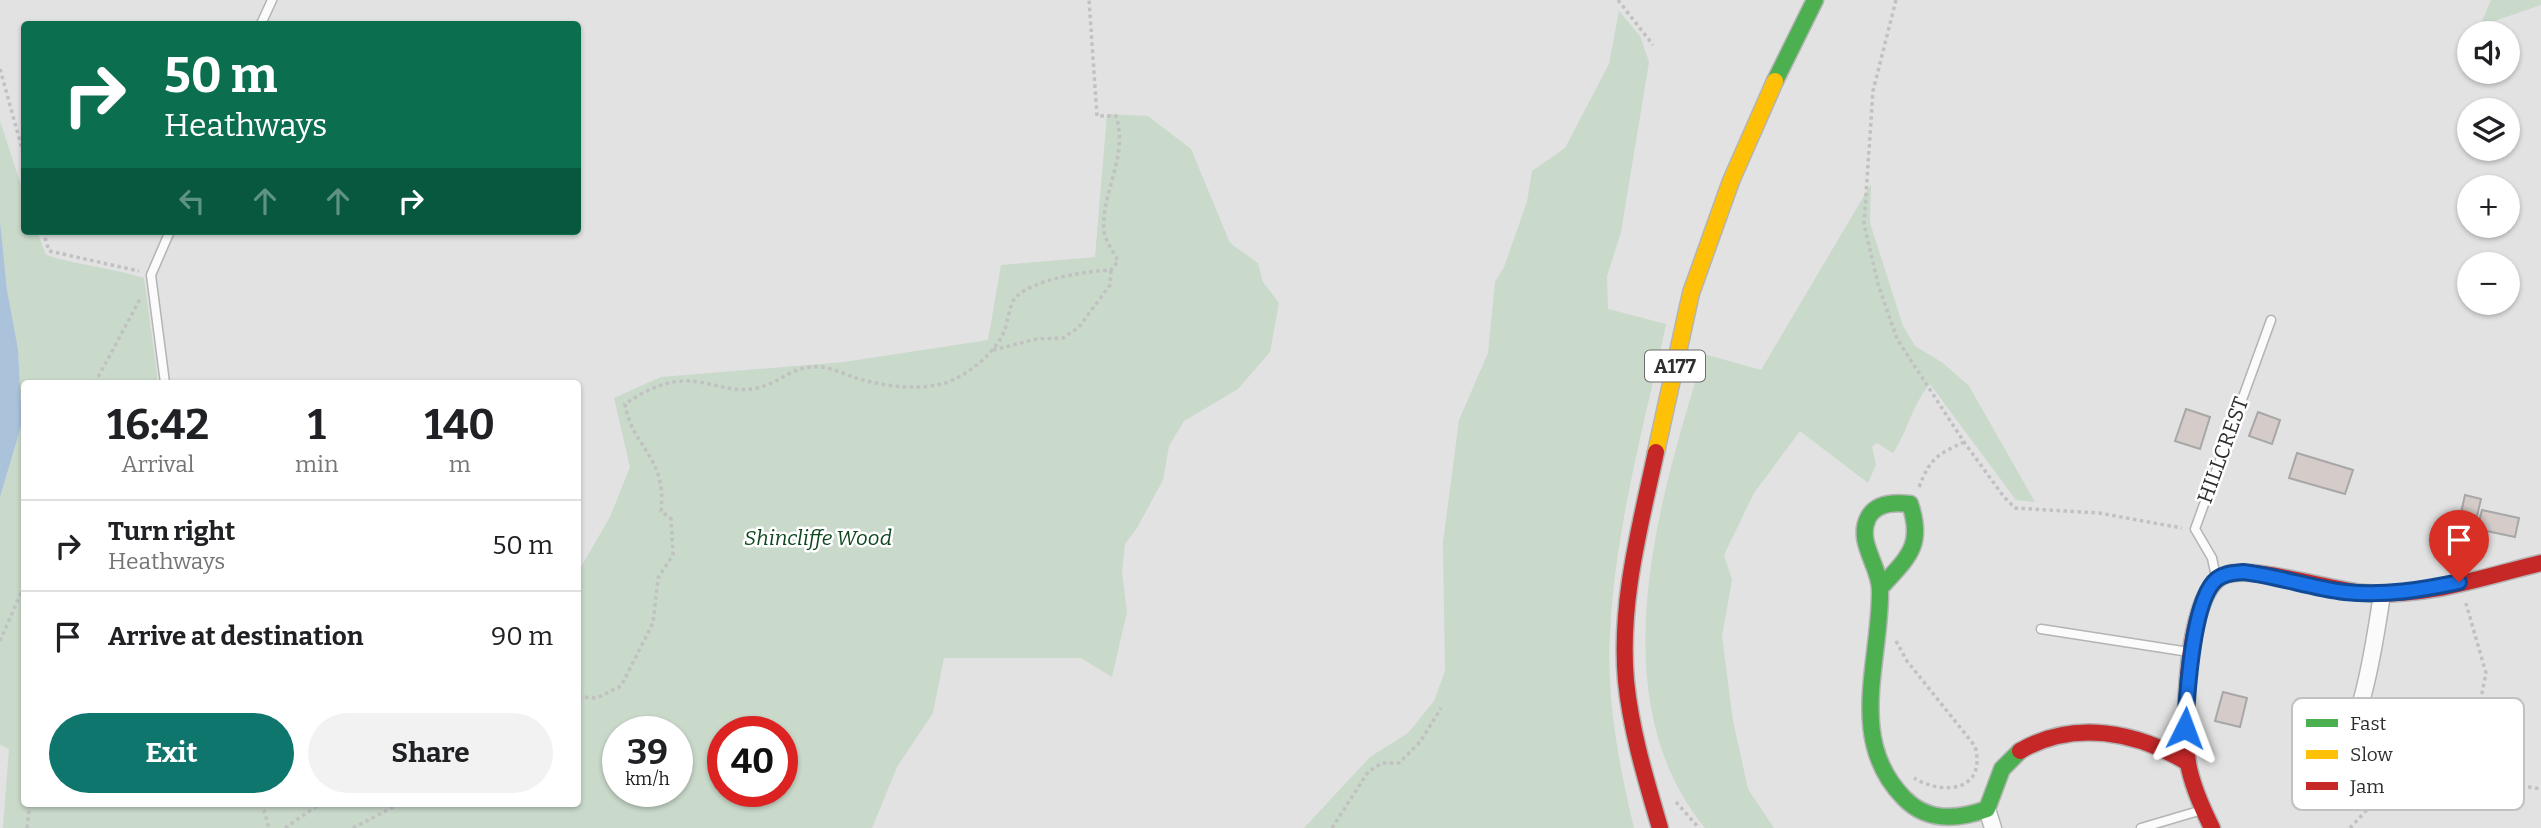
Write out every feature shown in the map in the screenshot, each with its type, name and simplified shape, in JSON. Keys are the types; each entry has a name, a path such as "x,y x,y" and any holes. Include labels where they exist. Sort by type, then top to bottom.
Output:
{"street":[{"name":"A177","path":"1660,828 1639,752 1625,665 1625,621 1634,552 1690,295 1725,195 1774,82 1815,0"},
{"path":"1881,587 1917,543 1919,525 1910,504 1893,500 1880,505 1868,518 1866,540 1881,587 1869,679 1870,723 1875,753 1885,778 1919,811 1951,823 1987,809"},
{"path":"2212,828 2202,810 2188,763 2185,728 2192,653 2207,594 2216,579 2230,573 2243,572 2346,592 2406,593 2541,564"},
{"path":"2360,698 2382,594"},
{"path":"1993,828 1987,809 2006,763 2020,750 2049,738 2096,732 2132,736 2164,748 2188,763"}],"lane":[{"path":"262,21 272,0"},
{"path":"166,380 151,275 168,235"},
{"name":"HILLCREST","path":"2216,579 2212,558 2195,529 2271,320"},
{"path":"2040,629 2192,653"},
{"path":"2141,828 2202,810"}],"path":[{"path":"992,350 1037,339 1063,338 1079,327 1110,285 1111,270 1118,261 1104,233 1106,204 1122,135 1116,116 1097,116 1089,0"},
{"path":"1618,0 1653,46"},
{"path":"1896,0 1873,91 1864,224 1878,284 1897,339 1965,442 2004,497 2015,508 2099,513 2195,529"},
{"path":"0,71 21,145"},
{"path":"44,235 49,251 124,265 151,275 97,380"},
{"path":"581,697 597,698 621,685 653,623 658,578 673,555 671,519 661,510 663,489 660,476 628,423 625,404 645,390 670,382 699,382 718,388 754,389 801,367 823,367 878,383 920,386 945,383 963,374 992,350 1003,334 1013,299 1028,287 1089,271 1111,270"},
{"path":"1918,489 1928,465 1942,451 1965,442"},
{"path":"2459,582 2486,673 2481,698"},
{"path":"0,641 21,593"},
{"path":"1876,631 1895,638 1907,661 1975,746 1979,762 1977,773 1966,783 1954,788 1928,787 1912,777 1885,778"},
{"path":"1332,828 1368,772 1382,763 1399,763 1420,742 1441,708"},
{"path":"27,828 30,807"},
{"path":"263,807 269,828"},
{"path":"288,827 316,807"},
{"path":"353,828 393,807"},
{"path":"2350,828 2367,810"},
{"path":"288,827 296,828"}],"green space":[{"path":"2491,0 2541,0 2541,5 2495,21 2482,21"},
{"path":"1619,11 1640,36 1649,62 1621,232 1607,276 1608,309 1666,324 1624,516 1610,633 1610,682 1615,731 1634,828 1304,828 1370,757 1408,733 1434,701 1445,671 1443,543 1459,420 1488,353 1495,282 1504,267 1527,202 1532,171 1565,148 1609,64"},
{"name":"Shincliffe Wood","path":"1107,114 1148,116 1191,149 1230,243 1258,263 1263,282 1279,303 1270,352 1238,389 1184,421 1169,446 1163,480 1137,528 1125,544 1122,572 1127,612 1112,677 1081,658 944,658 933,713 897,767 872,828 3,828 9,749 0,745 0,497 21,426 21,807 581,807 581,567 610,517 630,467 614,398 661,377 844,362 988,340 1001,265 1095,257"},
{"name":"Shincliffe Wood","path":"0,121 21,185 21,235 38,235 46,255 144,278 157,380 21,380 21,404 18,349 7,290 0,221"},
{"path":"1871,184 1870,223 1903,326 1915,346 1943,363 1969,386 2035,502 2016,500 1930,384 1919,400 1893,453 1877,443 1872,446 1876,465 1868,483 1800,431 1754,493 1724,555 1732,580 1722,636 1733,721 1748,789 1774,828 1705,828 1672,776 1653,719 1646,659 1648,597 1656,533 1670,471 1704,354 1761,370"}],"water":[{"path":"0,221 7,290 18,349 21,426 0,497"}],"building":[{"path":"2186,409 2210,417 2200,449 2175,441"},
{"path":"2258,412 2280,420 2272,444 2249,436"},
{"path":"2297,453 2353,470 2345,494 2289,478"},
{"path":"2465,495 2481,499 2477,516 2461,513"},
{"path":"2482,510 2519,518 2515,537 2477,529"},
{"path":"2223,692 2247,698 2240,727 2215,721"}],"traffic: fast":[{"path":"1775,81 1815,0"},
{"path":"1881,587 1911,550 1915,530 1910,504 1892,503 1881,506 1871,513 1865,527 1867,545 1880,590 1871,725 1876,751 1886,775 1904,798 1922,811 1943,817 1987,809 2002,769 2020,751"}],"traffic: slow":[{"path":"1656,452 1691,293 1731,181 1775,81"}],"traffic: jam":[{"path":"1656,452 1632,565 1625,623 1625,652 1631,718 1660,828"},
{"path":"2212,828 2198,797 2188,763 2187,693 2189,663 2201,608 2210,588 2223,576 2235,573 2270,575 2350,591 2387,594 2454,585 2541,563"},
{"path":"2020,751 2062,735 2106,733 2148,744 2188,763"}],"route":[{"path":"2185,728 2187,692 2198,623 2207,594 2216,579 2230,573 2243,572 2346,592 2382,594 2406,593 2459,582"}]}
